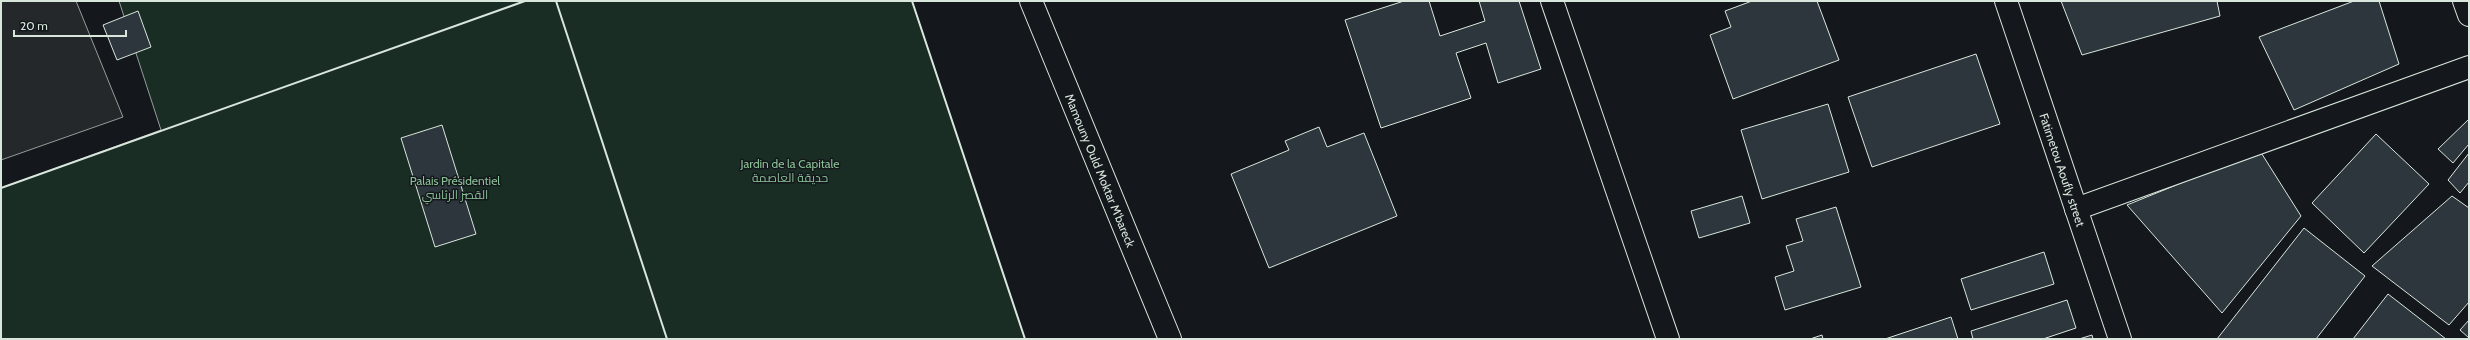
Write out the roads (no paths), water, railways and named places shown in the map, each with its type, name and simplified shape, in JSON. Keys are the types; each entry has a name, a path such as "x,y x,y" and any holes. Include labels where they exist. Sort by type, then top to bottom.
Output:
{"street":[{"name":"Mamouny Ould Moktar M'bareck","path":"1031,1 1170,339"},
{"path":"1552,1 1668,339"},
{"name":"Fatimetou Aoufly street","path":"2006,1 2120,339"},
{"path":"2464,1 2469,15"},
{"path":"2076,209 2469,67"}],"park label":[{"name":"Jardin de la Capitale حديقة العاصمة","path":"790,170"},
{"name":"Palais Présidentiel القصر الرئاسي","path":"455,187"}]}
